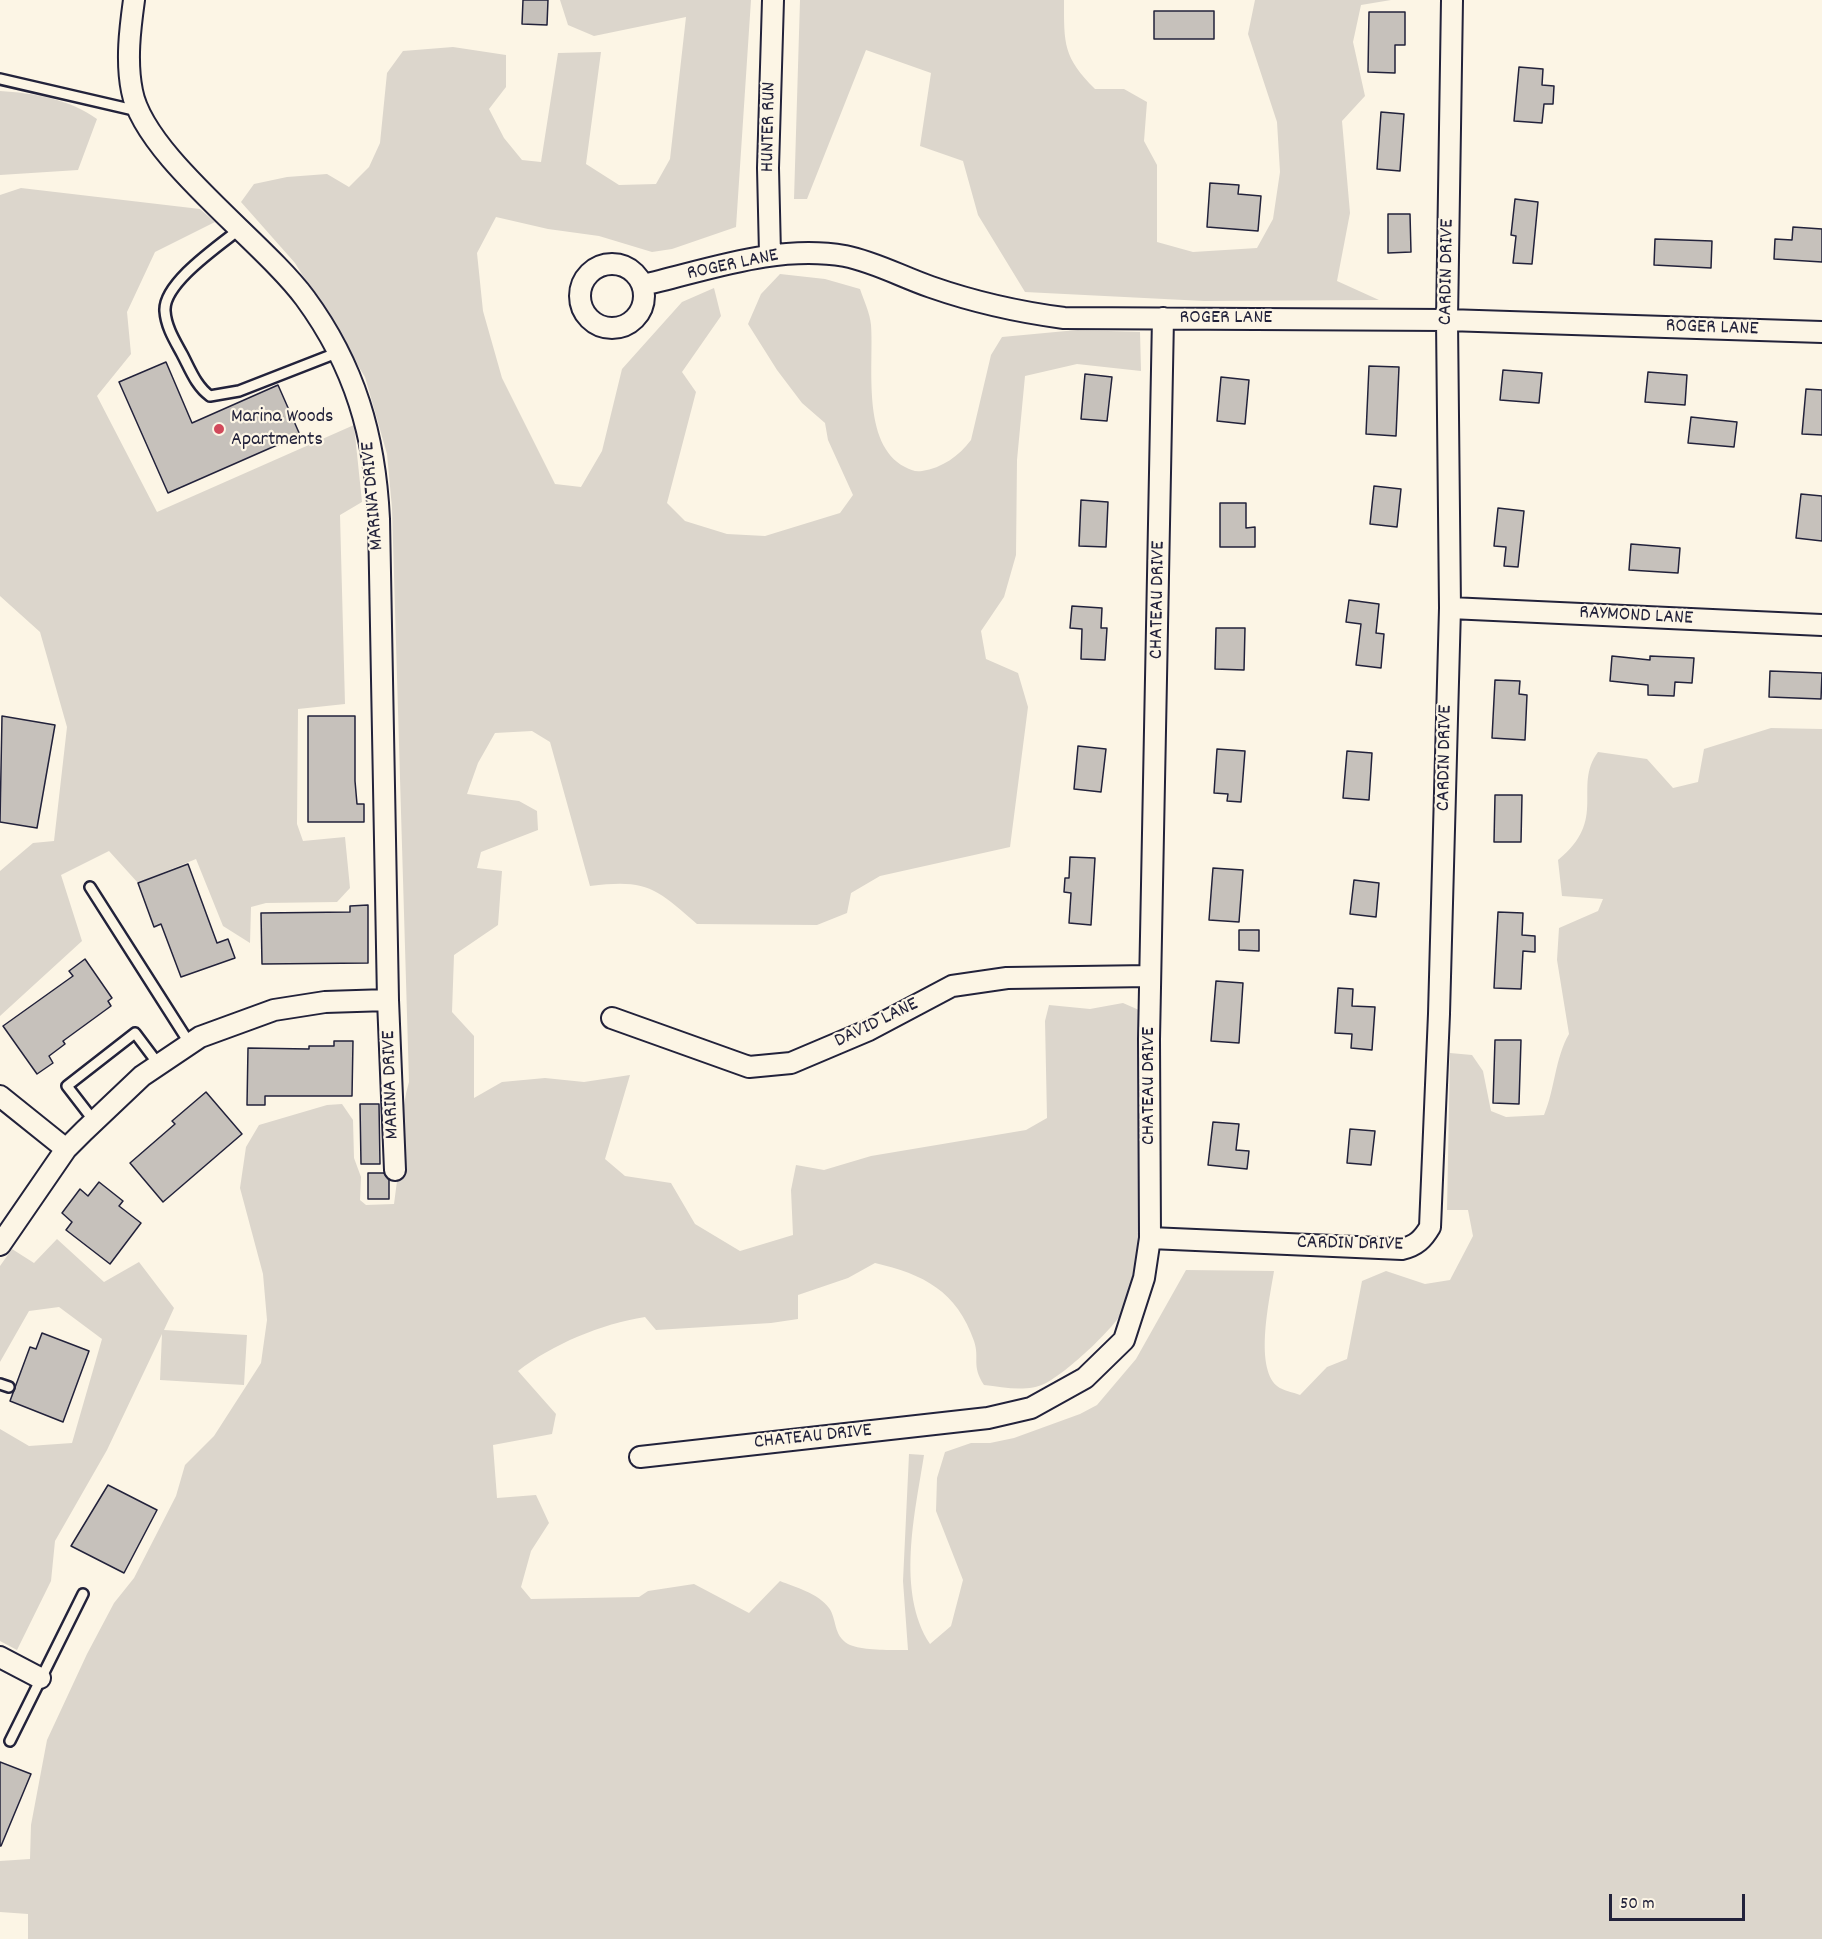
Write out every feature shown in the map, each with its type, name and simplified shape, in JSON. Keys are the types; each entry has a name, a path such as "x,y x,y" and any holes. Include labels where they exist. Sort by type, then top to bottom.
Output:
{"street":[{"name":"MARINA DRIVE","path":"134,0 129,70 132,93 146,125 170,158 273,260 305,298 339,351 367,423 377,478 388,1000 395,1170"},
{"name":"HUNTER RUN","path":"770,254 768,168 773,0"},
{"name":"CARDIN DRIVE","path":"1150,1238 1402,1249 1413,1246 1424,1237 1430,1227 1439,1014 1450,608 1447,320 1452,0"},
{"name":"ROGER LANE","path":"643,285 770,254 844,256 886,268 929,286 1032,314 1064,318 1447,320 1822,332"},
{"name":"CHATEAU DRIVE","path":"640,1457 988,1418 1031,1408 1085,1378 1124,1340 1144,1278 1150,1238 1150,976 1163,318"},
{"name":"RAYMOND LANE","path":"1450,608 1822,626"},
{"name":"DAVID LANE","path":"612,1018 749,1067 791,1063 869,1030 952,986 1007,978 1150,976"},
{"path":"0,1245 66,1149 142,1076 200,1037 274,1010 326,1002 388,1000"},
{"path":"0,1096 66,1149"},
{"path":"0,1657 40,1678"}],"lane":[{"path":"0,79 140,111"},
{"path":"241,228 178,281 168,296 165,309 174,339 201,389 210,396 239,391 339,351"},
{"path":"90,887 190,1044"},
{"path":"94,1122 67,1086 135,1033 159,1065"},
{"path":"10,1741 83,1594"}],"shaded area":[{"path":"560,0 751,0 736,227 672,249 652,252 599,236 548,229 496,217 477,253 483,311 502,378 555,484 581,487 602,451 622,369 682,302 714,288 721,316 682,372 696,392 667,503 685,521 727,534 765,536 840,513 853,495 828,440 825,423 802,403 777,370 748,324 761,294 780,274 825,279 860,289 871,325 871,382 876,423 882,441 891,456 913,470 920,471 943,464 961,451 971,440 991,355 1002,337 1077,330 1140,332 1141,371 1077,364 1025,376 1017,460 1016,555 1004,597 981,631 986,659 1018,673 1028,707 1010,847 880,876 851,893 847,913 817,925 697,924 670,901 649,888 624,884 590,886 550,742 532,731 495,733 478,763 467,794 519,801 537,811 538,830 481,852 477,868 502,871 498,925 454,955 452,1012 474,1036 474,1098 502,1082 545,1078 584,1082 630,1075 605,1159 625,1176 671,1183 695,1224 740,1251 793,1235 791,1190 796,1165 824,1170 871,1156 1026,1130 1047,1118 1045,1021 1049,1005 1090,1009 1123,1003 1139,1010 1139,1226 1136,1269 1127,1304 1122,1313 1091,1348 1066,1369 1046,1383 1031,1388 984,1385 978,1372 974,1341 967,1324 948,1297 923,1279 875,1263 848,1278 798,1295 798,1319 771,1323 656,1330 645,1317 578,1336 546,1352 518,1371 556,1414 552,1434 493,1445 497,1498 536,1495 549,1523 531,1551 521,1587 531,1599 639,1597 648,1591 694,1584 749,1613 780,1581 819,1598 829,1608 840,1636 848,1644 869,1649 908,1650 903,1581 909,1454 924,1455 913,1527 911,1577 913,1601 930,1644 951,1626 963,1580 936,1511 937,1478 945,1452 971,1443 990,1443 1014,1438 1080,1414 1097,1405 1136,1359 1186,1270 1274,1271 1265,1331 1266,1363 1270,1376 1277,1386 1300,1395 1327,1367 1347,1359 1362,1281 1386,1271 1425,1284 1450,1280 1473,1236 1468,1210 1447,1210 1450,1053 1472,1055 1483,1071 1491,1111 1506,1117 1544,1115 1564,1043 1569,1034 1557,960 1559,928 1598,911 1603,899 1562,896 1558,860 1573,845 1582,831 1586,817 1588,778 1591,765 1598,752 1647,759 1673,788 1698,782 1704,749 1771,728 1822,729 1822,1939 28,1939 28,1914 0,1912 0,1861 30,1859 31,1825 47,1740 87,1654 114,1603 134,1578 176,1496 185,1465 214,1436 261,1363 267,1320 263,1274 240,1188 246,1147 259,1125 327,1105 342,1104 353,1120 354,1158 361,1177 360,1200 366,1205 394,1204 397,1181 407,1170 403,1126 404,1104 409,1082 392,508 387,454 365,377 295,263 241,202 254,184 287,177 327,174 349,187 369,167 380,143 387,73 403,51 453,47 506,55 506,87 489,109 504,138 522,160 541,162 558,53 601,52 586,164 619,185 656,184 670,159 686,17 594,36 568,25"},
{"path":"800,0 1064,0 1065,39 1071,58 1084,78 1095,89 1124,89 1147,102 1144,141 1157,165 1157,242 1193,252 1257,248 1273,219 1280,172 1277,122 1248,34 1255,0 1391,0 1361,5 1353,42 1365,96 1342,121 1350,213 1337,281 1379,300 1204,301 1025,292 978,215 963,161 920,146 931,73 866,50 807,199 794,199"},
{"path":"0,91 51,98 75,106 97,119 78,170 0,175"},
{"path":"21,188 200,209 215,222 155,252 127,312 131,354 97,396 157,512 354,425 362,502 340,515 345,704 298,709 297,824 303,841 345,837 350,888 337,902 266,903 251,907 250,943 223,926 196,859 138,883 109,851 61,875 82,941 0,1016 0,871 33,843 54,841 67,727 40,632 0,596 0,195"},
{"path":"57,1239 104,1282 139,1262 174,1308 164,1330 247,1335 244,1385 160,1380 162,1334 107,1450 55,1541 51,1581 17,1650 0,1641 0,1429 29,1446 72,1443 102,1339 59,1307 29,1311 0,1362 0,1266 12,1249 34,1263"}],"building":[{"path":"523,0 548,0 547,25 522,24"},
{"path":"1154,11 1214,11 1214,39 1154,39"},
{"path":"1369,12 1405,12 1405,45 1395,45 1395,73 1368,72"},
{"path":"1519,67 1543,69 1542,85 1554,86 1553,104 1544,104 1542,123 1514,121"},
{"path":"1381,112 1404,114 1400,171 1377,169"},
{"path":"1210,183 1239,185 1238,194 1261,196 1258,231 1207,227"},
{"path":"1515,199 1538,202 1532,264 1513,263 1516,236 1511,235"},
{"path":"1388,214 1410,214 1411,252 1388,253"},
{"path":"1793,227 1822,229 1822,262 1774,259 1775,239 1792,240"},
{"path":"1655,239 1712,241 1711,268 1654,265"},
{"name":"Marina Woods Apartments","path":"166,362 192,423 278,385 300,435 168,493 119,382"},
{"path":"1369,366 1399,367 1396,436 1366,434"},
{"path":"1503,370 1542,373 1539,403 1500,400"},
{"path":"1648,372 1687,375 1685,405 1645,402"},
{"path":"1085,374 1112,377 1107,421 1081,419"},
{"path":"1221,377 1249,380 1245,424 1217,421"},
{"path":"1806,389 1822,390 1822,435 1802,434"},
{"path":"1691,417 1737,422 1734,447 1688,443"},
{"path":"1374,486 1401,489 1397,527 1370,524"},
{"path":"1801,494 1822,496 1822,541 1796,538"},
{"path":"1081,500 1108,502 1106,547 1079,546"},
{"path":"1220,503 1246,503 1246,528 1255,527 1255,547 1220,547"},
{"path":"1498,508 1524,511 1518,567 1504,566 1506,547 1494,546"},
{"path":"1631,544 1680,548 1678,573 1629,570"},
{"path":"1349,600 1379,604 1376,633 1384,634 1381,668 1356,665 1361,624 1346,622"},
{"path":"1072,606 1102,608 1101,628 1107,628 1105,660 1081,659 1082,629 1070,628"},
{"path":"1216,628 1245,628 1244,670 1215,669"},
{"path":"1612,656 1650,660 1650,656 1694,658 1692,683 1675,682 1674,696 1648,695 1648,685 1610,681"},
{"path":"1770,671 1822,673 1821,699 1769,697"},
{"path":"1495,680 1520,681 1519,694 1527,695 1525,740 1492,738"},
{"path":"2,716 55,725 37,828 0,822"},
{"path":"308,716 355,716 355,781 357,804 364,804 364,822 308,822"},
{"path":"1078,746 1106,749 1101,792 1074,789"},
{"path":"1217,749 1245,751 1241,802 1227,801 1228,794 1214,793"},
{"path":"1347,751 1372,753 1369,800 1343,798"},
{"path":"1495,795 1522,795 1521,842 1494,842"},
{"path":"1070,857 1095,858 1091,925 1069,923 1071,893 1064,892 1065,878 1069,878"},
{"path":"188,864 217,943 228,939 235,958 181,977 161,924 154,927 138,883"},
{"path":"1213,868 1243,870 1239,922 1209,920"},
{"path":"1354,880 1379,883 1376,917 1350,914"},
{"path":"368,905 368,963 262,964 261,913 350,912 350,906"},
{"path":"1498,912 1523,913 1522,935 1535,936 1535,952 1523,951 1521,989 1494,988"},
{"path":"1239,930 1259,930 1259,951 1239,950"},
{"path":"85,959 112,998 108,1001 111,1006 63,1041 65,1044 49,1056 53,1063 37,1074 3,1026 73,976 69,971"},
{"path":"1216,981 1243,983 1239,1043 1211,1041"},
{"path":"1338,988 1353,989 1352,1006 1375,1007 1372,1050 1351,1048 1352,1034 1335,1033"},
{"path":"1495,1040 1521,1040 1519,1104 1493,1103"},
{"path":"334,1041 353,1041 352,1096 265,1096 265,1105 247,1105 248,1048 309,1049 309,1046 334,1046"},
{"path":"206,1092 242,1134 163,1202 130,1163 175,1124 172,1121"},
{"path":"360,1104 379,1104 380,1164 361,1164"},
{"path":"1213,1122 1239,1124 1236,1150 1249,1151 1247,1169 1208,1165"},
{"path":"1350,1129 1375,1131 1371,1165 1347,1163"},
{"path":"368,1173 384,1173 389,1180 389,1199 368,1199"},
{"path":"99,1182 123,1201 119,1206 141,1223 110,1264 66,1230 72,1222 62,1213 80,1189 88,1196"},
{"path":"42,1333 89,1351 63,1422 10,1401 30,1347 36,1349"},
{"path":"108,1485 157,1510 124,1573 71,1546"},
{"path":"0,1762 31,1774 1,1846 0,1846"}],"place":[{"name":"Marina Woods Apartments","path":"219,429"}]}
